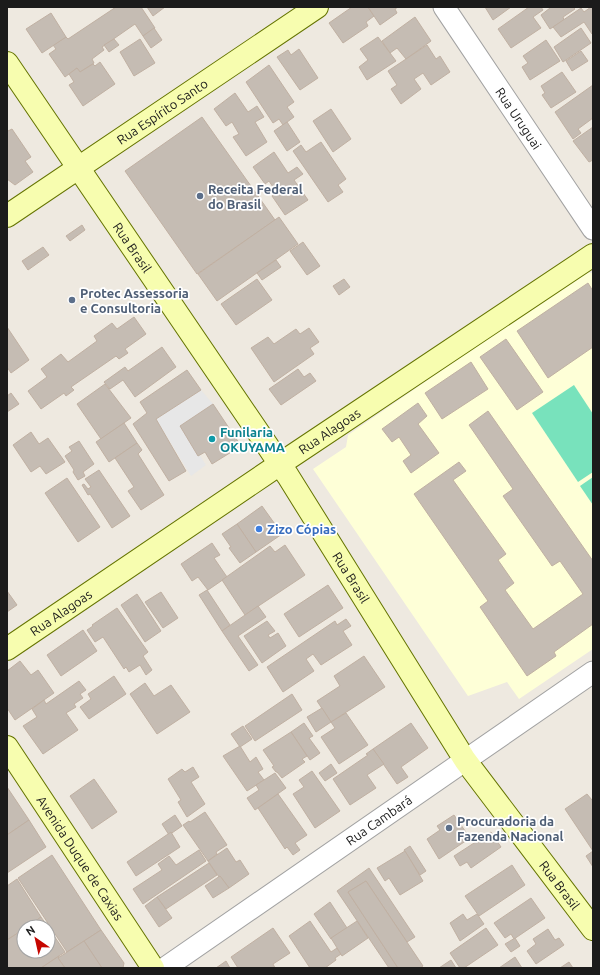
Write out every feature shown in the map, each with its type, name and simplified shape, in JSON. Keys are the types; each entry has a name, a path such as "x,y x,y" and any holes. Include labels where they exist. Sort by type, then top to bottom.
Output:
{"street":[{"name":"Rua Espírito Santo","path":"7,216 317,7"},
{"name":"Rua Uruguai","path":"444,7 593,229"},
{"name":"Rua Brasil","path":"7,63 288,476 465,760 593,929"},
{"name":"Rua Alagoas","path":"7,649 593,254"},
{"name":"Rua Cambará","path":"164,968 593,672"},
{"name":"Avenida Duque de Caxias","path":"7,747 153,968"}],"shaded area":[{"path":"584,272 593,273 593,649 519,699 507,682 468,696 313,469 346,447 348,435"},
{"path":"201,390 213,404 181,426 206,465 191,476 156,419"}],"green space":[{"path":"574,385 593,414 593,472 578,482 532,413"},
{"path":"593,477 593,505 580,486"}],"building":[{"path":"116,7 141,7 155,28 143,36 135,24 102,47 104,50 92,59 94,63 80,72 77,68 65,77 49,54 56,49 53,45 66,37 68,39"},
{"path":"147,7 165,7 153,16"},
{"path":"352,7 368,7 374,16 366,22 368,26 343,43 329,23"},
{"path":"368,7 398,7 395,9 397,13 380,25"},
{"path":"485,7 511,7 493,20"},
{"path":"529,7 541,7 543,10 533,17 541,28 511,48 498,29"},
{"path":"549,7 573,7 575,9 563,17 564,20 550,29 541,15 550,8"},
{"path":"591,7 593,10 593,34 584,22 561,37 553,27 581,8 584,12"},
{"path":"51,13 66,37 42,53 26,29"},
{"path":"415,17 431,41 406,59 397,48 390,53 382,41"},
{"path":"154,28 162,40 151,48 143,36"},
{"path":"581,28 591,43 563,62 554,47"},
{"path":"378,37 396,61 367,80 359,67 368,60 360,49"},
{"path":"114,39 119,45 109,52 104,45"},
{"path":"140,39 155,63 134,76 120,52"},
{"path":"546,40 560,61 530,80 522,67 528,63 523,56"},
{"path":"427,45 436,59 440,56 450,72 431,85 423,73 414,79 421,89 401,104 391,89 397,85 388,71"},
{"path":"299,49 318,78 300,90 277,57 288,50 291,55"},
{"path":"581,51 588,61 572,71 566,61"},
{"path":"100,62 115,84 83,106 69,85 74,82 69,74 77,68 80,72 93,64 95,66"},
{"path":"269,65 294,102 287,107 294,117 283,125 279,119 273,123 246,82"},
{"path":"562,72 576,92 551,108 542,95 545,93 541,86"},
{"path":"593,85 593,118 578,129 581,133 573,139 555,112"},
{"path":"235,93 248,112 257,106 264,117 255,122 267,142 246,156 233,137 239,134 232,122 226,126 214,109"},
{"path":"331,109 351,139 333,152 313,121"},
{"name":"Receita Federal do Brasil","path":"202,117 275,220 197,274 125,171"},
{"path":"287,122 300,142 287,151 274,131"},
{"path":"593,127 593,160 589,162 573,141"},
{"path":"7,129 8,131 12,129 31,157 25,161 33,172 15,185 7,179"},
{"path":"321,142 346,179 338,185 343,192 328,202 293,151 301,145 306,152"},
{"path":"274,152 288,173 297,167 303,174 294,180 308,200 285,215 272,196 277,193 269,181 265,184 253,167"},
{"path":"279,217 298,244 217,301 198,274"},
{"path":"82,225 85,230 70,241 66,236"},
{"path":"303,242 320,266 307,275 290,251"},
{"path":"43,247 49,255 28,270 22,261"},
{"path":"276,260 281,267 262,280 257,273"},
{"path":"257,279 272,300 236,325 221,304"},
{"path":"344,279 350,287 339,295 333,286"},
{"path":"588,283 593,291 593,347 548,378 517,331"},
{"path":"134,317 146,334 125,349 128,353 119,359 116,356 71,387 74,390 66,396 64,393 41,409 28,391 47,377 41,369 61,354 68,362 97,341 94,336 112,323 117,329"},
{"path":"7,327 29,360 11,373 7,367"},
{"path":"309,328 319,342 310,348 314,354 274,382 251,348 268,337 274,344 296,329 300,334"},
{"path":"506,339 543,392 517,410 480,357"},
{"path":"162,347 176,367 135,397 123,380 110,389 104,382 125,367 128,371"},
{"path":"471,362 488,389 442,419 425,393"},
{"path":"298,369 304,377 310,373 316,381 281,405 269,389"},
{"path":"187,370 201,390 156,419 186,471 169,481 133,424 147,413 140,402"},
{"path":"105,384 131,418 101,439 77,404"},
{"path":"11,393 19,404 7,412 7,396"},
{"path":"418,403 427,416 418,424 439,453 411,473 403,461 411,455 399,437 392,442 382,429"},
{"name":"Funilaria OKUYAMA","path":"213,404 241,446 212,464 205,452 198,456 180,426"},
{"path":"488,411 593,561 593,624 554,652 556,656 527,676 480,607 488,601 414,494 459,462 466,471 453,480 506,554 498,560 514,583 505,590 533,629 583,594 560,561 552,566 503,496 513,489 469,425"},
{"path":"124,423 137,443 109,462 96,442"},
{"path":"31,432 39,444 48,438 65,462 46,474 40,466 31,472 13,445"},
{"path":"79,441 94,464 83,472 85,476 78,480 73,472 74,470 65,456 72,451 69,447"},
{"path":"137,443 142,450 138,454 164,495 141,510 128,491 134,487 115,458"},
{"path":"99,470 130,516 112,528 90,494 88,495 82,485 84,484 88,489 91,487 85,479"},
{"path":"67,478 100,527 78,542 45,493"},
{"name":"Zizo Cópias","path":"262,506 282,534 256,552 237,524"},
{"path":"237,524 256,552 240,563 229,548 231,547 222,534"},
{"path":"212,543 220,555 214,558 227,577 208,590 198,577 192,581 181,564"},
{"path":"285,545 305,575 245,615 222,580 270,546 275,552"},
{"path":"328,585 343,608 299,637 284,614"},
{"path":"207,590 230,625 222,631 199,595"},
{"path":"7,591 17,605 7,612"},
{"path":"161,592 178,618 163,628 145,602"},
{"path":"137,594 161,631 145,642 121,605"},
{"path":"258,606 266,617 238,636 258,665 249,671 222,631"},
{"path":"117,608 148,652 143,656 152,670 146,675 140,665 129,672 126,667 124,669 103,637 95,642 87,630"},
{"path":"346,619 351,626 343,631 352,645 321,665 313,654 306,659 314,671 283,692 267,667 335,621 337,625"},
{"path":"267,621 275,631 268,635 270,638 278,633 286,646 262,663 244,636"},
{"path":"83,630 97,651 61,676 47,655"},
{"path":"364,656 385,687 331,722 317,701 340,686 334,676"},
{"path":"20,661 31,675 38,670 54,693 15,720 7,708 7,671"},
{"path":"114,676 126,694 89,719 80,707 91,699 88,694"},
{"path":"79,681 86,690 80,694 83,698 74,704 76,707 66,713 78,730 43,754 23,726 37,717 32,709 44,700 46,704"},
{"path":"145,683 154,696 171,685 190,712 157,734 130,694"},
{"path":"292,694 302,710 255,741 245,726"},
{"path":"322,708 331,722 316,732 307,717"},
{"path":"346,713 368,745 339,764 321,737 335,728 331,722"},
{"path":"304,723 313,736 309,738 320,753 310,760 291,732"},
{"path":"411,723 428,748 401,767 408,777 397,784 373,749"},
{"path":"243,726 252,739 240,747 231,734"},
{"path":"291,732 307,756 302,759 305,762 282,778 272,767 274,766 263,750"},
{"path":"240,746 250,762 256,757 263,769 258,772 264,780 247,791 223,756"},
{"path":"373,749 384,764 367,775 376,788 350,805 333,779 368,755 366,754"},
{"path":"331,764 337,773 325,781 319,773"},
{"path":"193,767 199,777 191,782 205,804 187,817 178,802 181,800 168,779 182,769 185,772"},
{"path":"312,771 340,811 315,828 293,794 304,787 299,780"},
{"path":"275,773 286,788 255,810 247,798 259,790 256,785"},
{"path":"94,779 117,812 92,829 70,796"},
{"path":"7,787 29,820 7,835"},
{"path":"278,794 307,835 295,843 300,850 293,855 287,847 285,849 258,808"},
{"path":"587,794 593,800 593,851 565,809"},
{"path":"205,812 227,845 216,852 217,854 208,861 183,825"},
{"path":"175,815 182,826 169,835 162,824"},
{"path":"454,815 470,838 439,859 427,839 440,830 437,826"},
{"path":"29,820 46,847 7,873 7,835"},
{"path":"171,832 180,847 136,876 127,862"},
{"path":"491,832 501,847 471,868 467,862 460,866 454,856"},
{"path":"410,846 426,871 420,875 404,850"},
{"path":"227,848 236,862 240,860 249,874 229,888 208,861"},
{"path":"199,850 206,861 143,904 133,889 162,870 158,864 169,856 176,865"},
{"path":"405,851 423,881 400,895 389,878 385,881 377,868"},
{"path":"593,851 593,867 586,856"},
{"path":"52,855 101,930 67,952 56,935 56,919 45,919 18,878"},
{"path":"209,863 217,875 166,909 157,897"},
{"path":"512,865 525,885 479,916 465,896"},
{"path":"369,868 415,937 407,942 366,881 348,892 398,968 389,968 337,891"},
{"path":"220,876 229,888 213,898 205,886"},
{"path":"17,879 41,917 38,919 16,919 16,934 7,940 7,886"},
{"path":"366,881 423,966 420,968 398,968 348,892"},
{"path":"157,897 172,918 159,927 145,906"},
{"path":"531,898 545,918 514,939 511,934 505,938 494,923"},
{"path":"330,902 347,928 331,939 314,914"},
{"path":"463,914 467,920 477,914 484,924 460,941 450,923"},
{"path":"310,921 331,952 337,948 341,954 335,958 336,960 325,968 310,968 289,936"},
{"path":"357,921 368,938 342,956 331,938"},
{"path":"273,928 290,953 273,964 275,968 238,968 231,957"},
{"path":"486,928 498,945 464,968 460,968 450,953"},
{"path":"548,929 555,940 559,938 564,945 536,964 527,951 536,944 533,939"},
{"path":"101,930 124,963 123,968 102,968 84,941"},
{"path":"16,934 16,959 54,959 41,968 7,968 7,940"},
{"path":"515,938 520,946 511,952 505,944"},
{"path":"56,939 65,952 56,958"},
{"path":"84,941 102,968 65,968 58,958"},
{"path":"59,956 58,958 65,968 41,968 56,959"},
{"path":"515,957 522,968 499,968"},
{"path":"451,960 456,968 439,968"},
{"path":"226,961 230,968 216,968"},
{"path":"569,962 573,968 560,968"}],"place":[{"name":"Receita Federal do Brasil","path":"200,196"},
{"name":"Protec Assessoria e Consultoria","path":"72,300"},
{"name":"Funilaria OKUYAMA","path":"212,439"},
{"name":"Zizo Cópias","path":"259,529"},
{"name":"Procuradoria da Fazenda Nacional","path":"449,828"}]}
